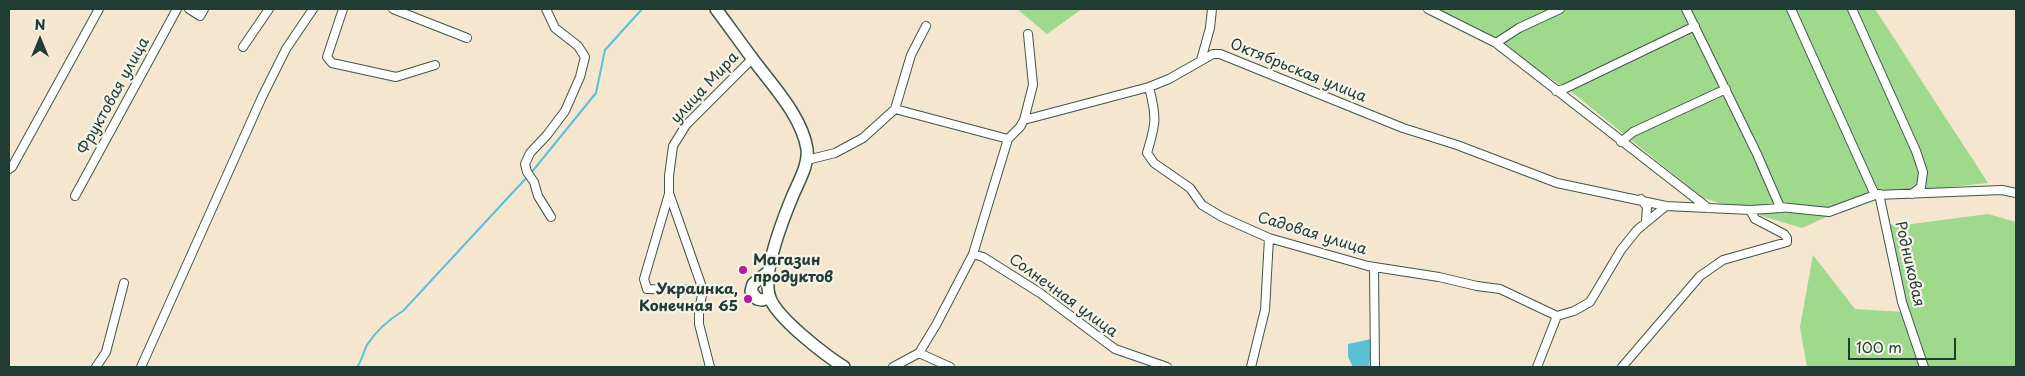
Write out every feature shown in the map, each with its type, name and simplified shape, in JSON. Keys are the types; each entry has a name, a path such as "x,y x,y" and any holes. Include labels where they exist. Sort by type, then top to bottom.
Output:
{"main road":[{"path":"716,9 778,91 795,118 804,136 807,149 807,160 784,216 768,272 770,298 779,313 840,366"},
{"path":"768,272 753,284 751,291 757,299 770,298"}],"street":[{"path":"10,168 98,9"},
{"name":"Фруктовая улица","path":"75,196 177,9"},
{"path":"189,9 200,16 204,9"},
{"path":"243,47 269,9"},
{"path":"141,367 262,97 286,49 313,9"},
{"path":"342,9 327,57 332,62 396,77 435,65"},
{"path":"393,9 468,38"},
{"path":"546,9 555,28 578,46 585,57 580,77 565,111 547,135 530,153 525,164 527,172 534,182 538,196 550,217"},
{"path":"1202,60 1210,28 1212,9"},
{"path":"1428,9 1496,43 1708,208"},
{"path":"1496,43 1519,28 1560,9"},
{"path":"1686,9 1757,154 1780,208 1782,208"},
{"name":"Родниковая","path":"1791,9 1877,194 1902,302 1924,367"},
{"path":"1852,9 1916,151 1923,172 1921,186 1912,194"},
{"path":"807,160 835,153 863,138 894,109 911,55 926,26"},
{"path":"1556,91 1564,89 1695,26"},
{"path":"892,367 919,353 936,325 973,254 1008,139 1024,120 1033,86 1028,34"},
{"name":"Октябрьская улица","path":"1024,120 1149,87 1169,79 1213,54 1220,54 1403,128 1457,145 1557,183 1641,199 1666,206 1750,210 1782,208 1829,212 1877,194"},
{"name":"улица Мира","path":"704,290 669,194 673,146 686,124 752,59"},
{"name":"Садовая улица","path":"1149,87 1155,111 1155,126 1146,153 1154,163 1190,188 1202,205 1222,218 1269,238 1374,267 1500,289 1557,316"},
{"path":"1621,142 1633,132 1726,89"},
{"path":"894,109 1008,139"},
{"path":"1877,194 2002,190 2016,193"},
{"path":"669,194 644,279 646,289 704,290 699,310 699,324 710,367"},
{"path":"1641,199 1647,207 1646,222"},
{"path":"1537,367 1557,316 1574,311 1590,302 1620,250 1637,230 1666,206"},
{"path":"1622,367 1700,276 1724,260 1780,246 1786,242 1787,238 1784,234 1755,219 1750,210"},
{"path":"1251,367 1266,310 1269,238"},
{"name":"Солнечная улица","path":"973,254 983,256 1040,293 1114,349 1167,367"},
{"path":"1374,267 1375,367"},
{"path":"96,367 106,352 124,283"},
{"path":"919,353 950,367"}],"green space":[{"path":"1017,9 1082,9 1047,34"},
{"path":"1428,9 1875,9 1988,183 1875,195 1802,228 1703,198 1573,93 1496,43"},
{"path":"1988,214 2016,222 2016,367 1807,367 1800,327 1813,255 1855,309 1903,312 1886,223 1897,226"}],"water":[{"path":"1371,339 1369,367 1353,367 1348,357 1348,344"}],"waterway":[{"path":"531,173 596,93 605,50 642,9"},
{"path":"357,367 367,345 378,330 403,311 528,176"}],"place":[{"name":"Магазин продуктов","path":"743,270"},
{"name":"Украинка, Конечная 65","path":"748,299"}]}
